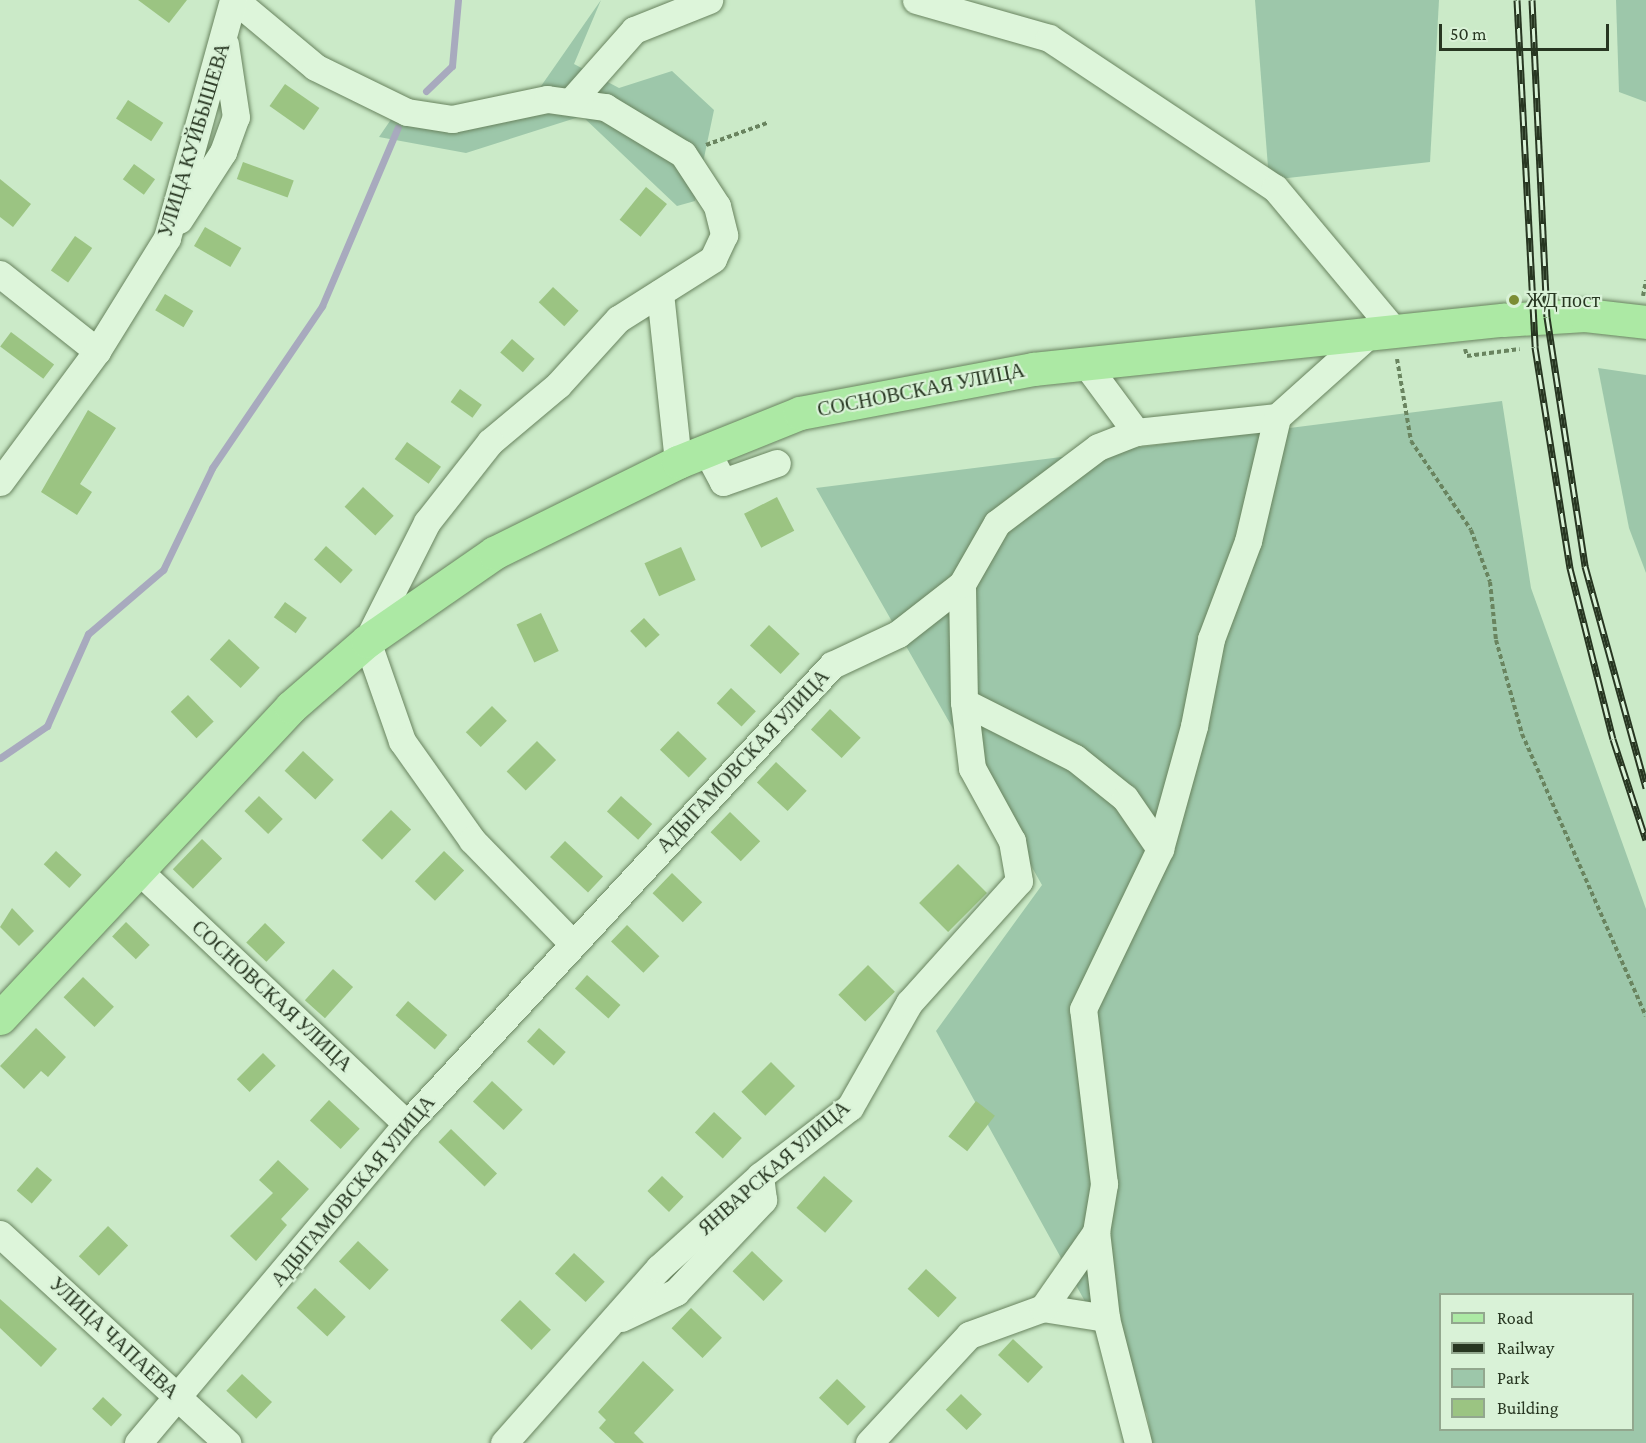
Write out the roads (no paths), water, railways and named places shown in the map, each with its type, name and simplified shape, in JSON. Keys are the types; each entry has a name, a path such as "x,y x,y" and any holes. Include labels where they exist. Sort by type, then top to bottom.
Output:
{"main road":[{"name":"СОСНОВСКАЯ УЛИЦА","path":"0,1018 136,868 291,707 367,641 494,553 692,456 800,413 874,395 1085,363 1383,329 1539,317 1610,316 1646,322"}],"street":[{"name":"УЛИЦА КУЙБЫШЕВА","path":"0,482 97,351 167,238 225,39 234,0"},
{"path":"234,0 315,67 407,112 452,119 547,99 573,99 634,30 709,0"},
{"path":"916,0 1049,38 1275,188 1383,329 1276,417 1136,432 1098,447 997,523 962,584 964,702 1075,758 1125,798 1160,849"},
{"name":"СОСНОВСКАЯ УЛИЦА","path":"367,641 428,522 490,442 558,385 618,319 713,259 724,235 717,206 683,154 633,120 573,99"},
{"path":"0,274 97,351"},
{"path":"660,293 692,456 723,482 777,463"},
{"path":"61,322 114,323"},
{"path":"1085,363 1136,432"},
{"path":"1138,1443 1106,1318 1096,1232 1104,1184 1083,1009 1160,849 1211,639 1248,541 1276,417"},
{"name":"АДЫГАМОВСКАЯ УЛИЦА","path":"138,1443 407,1124 832,665 906,629 962,584"},
{"path":"367,641 402,741 472,840 573,945"},
{"name":"ЯНВАРСКАЯ УЛИЦА","path":"504,1443 606,1325 659,1268 760,1176 850,1107 909,1003 1019,880 1012,840 972,768 964,702"},
{"name":"СОСНОВСКАЯ УЛИЦА","path":"136,868 407,1124"},
{"path":"1043,1308 1096,1232"},
{"name":"УЛИЦА ЧАПАЕВА","path":"0,1234 227,1443"},
{"path":"869,1443 969,1335 1043,1308 1106,1318"}],"waterway":[{"path":"426,91 452,66 458,0"},
{"path":"0,758 47,726 88,634 163,570 212,468 322,306 398,127"}],"railway":[{"path":"1517,0 1535,347 1570,568 1613,739 1646,840"},
{"path":"1532,0 1547,317 1585,566 1646,788"}],"place":[{"name":"ЖД пост","path":"1514,300"}]}
